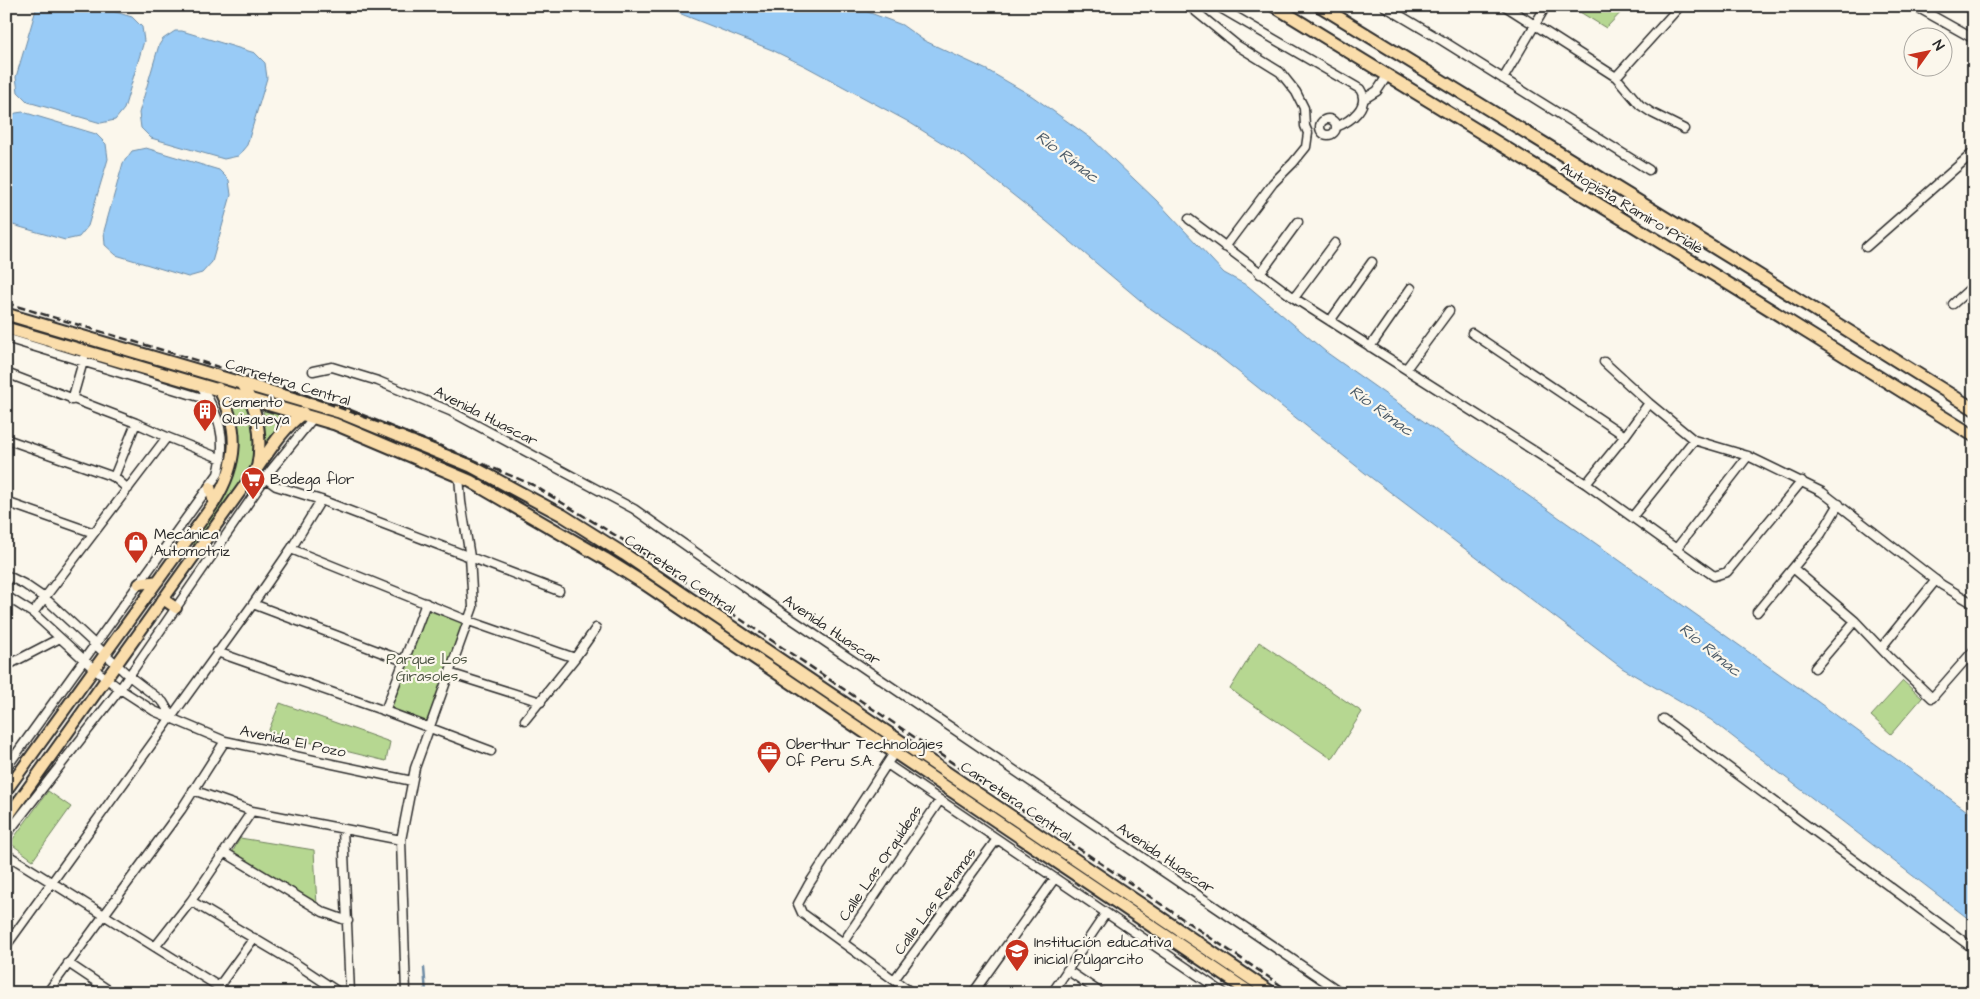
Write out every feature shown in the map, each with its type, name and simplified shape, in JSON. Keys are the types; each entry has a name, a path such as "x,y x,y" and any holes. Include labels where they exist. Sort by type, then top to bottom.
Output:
{"highway":[{"name":"Autopista Ramiro Prialé","path":"1274,6 1974,436"},
{"name":"Autopista Ramiro Prialé","path":"1320,6 1974,409"},
{"name":"Carretera Central","path":"6,314 340,412 471,466 562,515 632,559 1272,993"},
{"name":"Carretera Central","path":"6,328 302,413 459,476 605,559 1251,993"},
{"path":"126,362 129,350"},
{"path":"257,468 282,432 302,413"},
{"path":"947,788 953,776"}],"main road":[{"path":"6,819 257,468 260,433 257,416 251,398 242,383"},
{"path":"6,791 184,546 226,484 234,452 231,417 227,404 218,388"},
{"path":"210,487 214,503"},
{"path":"184,546 188,545 196,553"},
{"path":"139,584 158,580"},
{"path":"163,599 176,608"},
{"path":"43,740 44,746 48,750 55,750"}],"street":[{"path":"1189,6 1238,46 1280,72 1296,92 1304,108 1305,126 1308,134 1306,147 1273,183 1225,247"},
{"path":"1217,6 1360,89 1364,100"},
{"path":"1384,6 1443,40 1649,170"},
{"path":"1505,6 1616,77 1640,105 1684,129"},
{"path":"1503,79 1546,6"},
{"path":"1616,77 1680,6"},
{"path":"1915,6 1974,39"},
{"path":"1336,127 1345,123 1358,112 1364,100 1377,91 1388,76"},
{"path":"1866,247 1974,152"},
{"path":"1189,219 1294,298 1586,484 1714,576 1727,572 1802,481"},
{"path":"1260,274 1298,222"},
{"path":"1294,298 1335,243"},
{"path":"1330,321 1372,262"},
{"path":"1953,304 1974,285"},
{"path":"1370,347 1411,288"},
{"path":"1406,370 1449,311"},
{"path":"1472,333 1625,436"},
{"path":"6,338 209,400"},
{"path":"72,400 86,350"},
{"path":"1604,362 1649,403 1694,440 1748,456 1802,481 1839,504 1936,580 1974,604"},
{"name":"Avenida Huascar","path":"313,371 332,367 378,381 450,411 634,509 749,590 1342,993"},
{"path":"6,373 72,400 136,423 222,459"},
{"path":"6,768 96,646 218,474 222,459 218,418 198,382"},
{"path":"1586,484 1649,403"},
{"path":"6,835 120,689 265,478 314,417"},
{"path":"114,478 136,423"},
{"path":"33,613 46,599 167,437"},
{"path":"6,438 114,478 128,489"},
{"path":"1632,516 1694,440"},
{"path":"1676,549 1748,456"},
{"path":"406,993 401,840 415,768 473,607 470,557 461,502 459,476"},
{"path":"265,478 276,486 321,500 559,591"},
{"path":"6,946 253,604 321,500"},
{"path":"6,502 94,533"},
{"path":"1756,612 1821,534 1839,504"},
{"path":"291,548 469,620 575,658"},
{"path":"1793,568 1855,621 1932,698 1974,650"},
{"name":"Avenida El Pozo","path":"6,575 24,584 46,599 104,655 163,702 172,717"},
{"path":"1881,648 1936,580"},
{"name":"Avenida El Pozo","path":"6,596 33,613 94,669 154,711 225,740 412,781"},
{"path":"384,711 426,603"},
{"path":"253,604 404,661"},
{"path":"1816,668 1855,621"},
{"path":"524,720 541,702 596,628"},
{"path":"6,666 60,638"},
{"path":"217,652 491,751"},
{"path":"449,674 541,702"},
{"path":"1663,719 1974,949"},
{"path":"47,993 181,810 225,740"},
{"path":"894,753 798,902 802,912 912,993"},
{"path":"887,764 1224,993"},
{"path":"193,790 252,810 401,840"},
{"name":"Calle Las Orquídeas","path":"844,942 940,800"},
{"path":"155,947 191,901 252,810"},
{"path":"343,829 350,993"},
{"name":"Calle Las Retamas","path":"894,980 997,839"},
{"path":"224,852 323,912 348,921"},
{"path":"6,854 229,993"},
{"path":"973,993 1055,878"},
{"path":"191,901 254,938 340,993"},
{"path":"1052,993 1106,913"},
{"path":"219,986 254,938"},
{"path":"68,963 113,993"},
{"path":"1067,970 1101,993"}],"green space":[{"path":"1570,6 1627,6 1606,28"},
{"path":"230,399 250,405 253,412 256,446 253,463 251,470 195,546 191,543 191,540 221,500 231,483 236,467 237,430 235,414"},
{"path":"263,409 289,417 265,450 265,428"},
{"name":"Parque Los Girasoles","path":"427,610 463,623 426,724 390,711"},
{"path":"1259,642 1362,712 1332,759 1230,689"},
{"path":"1903,681 1922,698 1891,734 1871,716"},
{"path":"280,703 390,742 386,761 268,732"},
{"path":"48,791 71,807 33,860 10,843"},
{"path":"240,838 314,850 317,906 232,853"}],"water":[{"path":"37,6 96,6 132,17 142,27 144,41 124,109 115,120 101,123 28,102 18,92 16,77"},
{"name":"Río Rímac","path":"661,6 852,6 902,25 923,40 987,70 1032,96 1092,139 1156,200 1224,273 1248,286 1326,352 1788,680 1974,816 1974,923 1711,720 1622,668 1365,473 1216,354 1147,306 1046,221 965,157 907,121 805,66 772,50"},
{"path":"175,31 182,31 255,53 265,63 267,78 247,145 238,156 224,159 151,138 141,128 139,113 159,45 163,39"},
{"path":"23,112 96,134 106,144 108,159 88,226 79,237 65,240 6,223 6,118"},
{"path":"146,148 219,170 229,180 231,195 212,262 202,273 188,277 116,255 105,245 104,231 123,163 132,151"}],"waterway":[{"path":"424,968 426,993"}],"railway":[{"path":"6,303 285,387 436,444 533,485 628,543 1292,993"}],"place":[{"name":"Cemento Quisqueya","path":"205,432"},
{"name":"Bodega flor","path":"253,500"},
{"name":"Mecánica Automotriz","path":"136,564"},
{"name":"Oberthur Technologies Of Peru S.A.","path":"769,774"},
{"name":"Institución educativa inicial Pulgarcito","path":"1017,972"}]}
